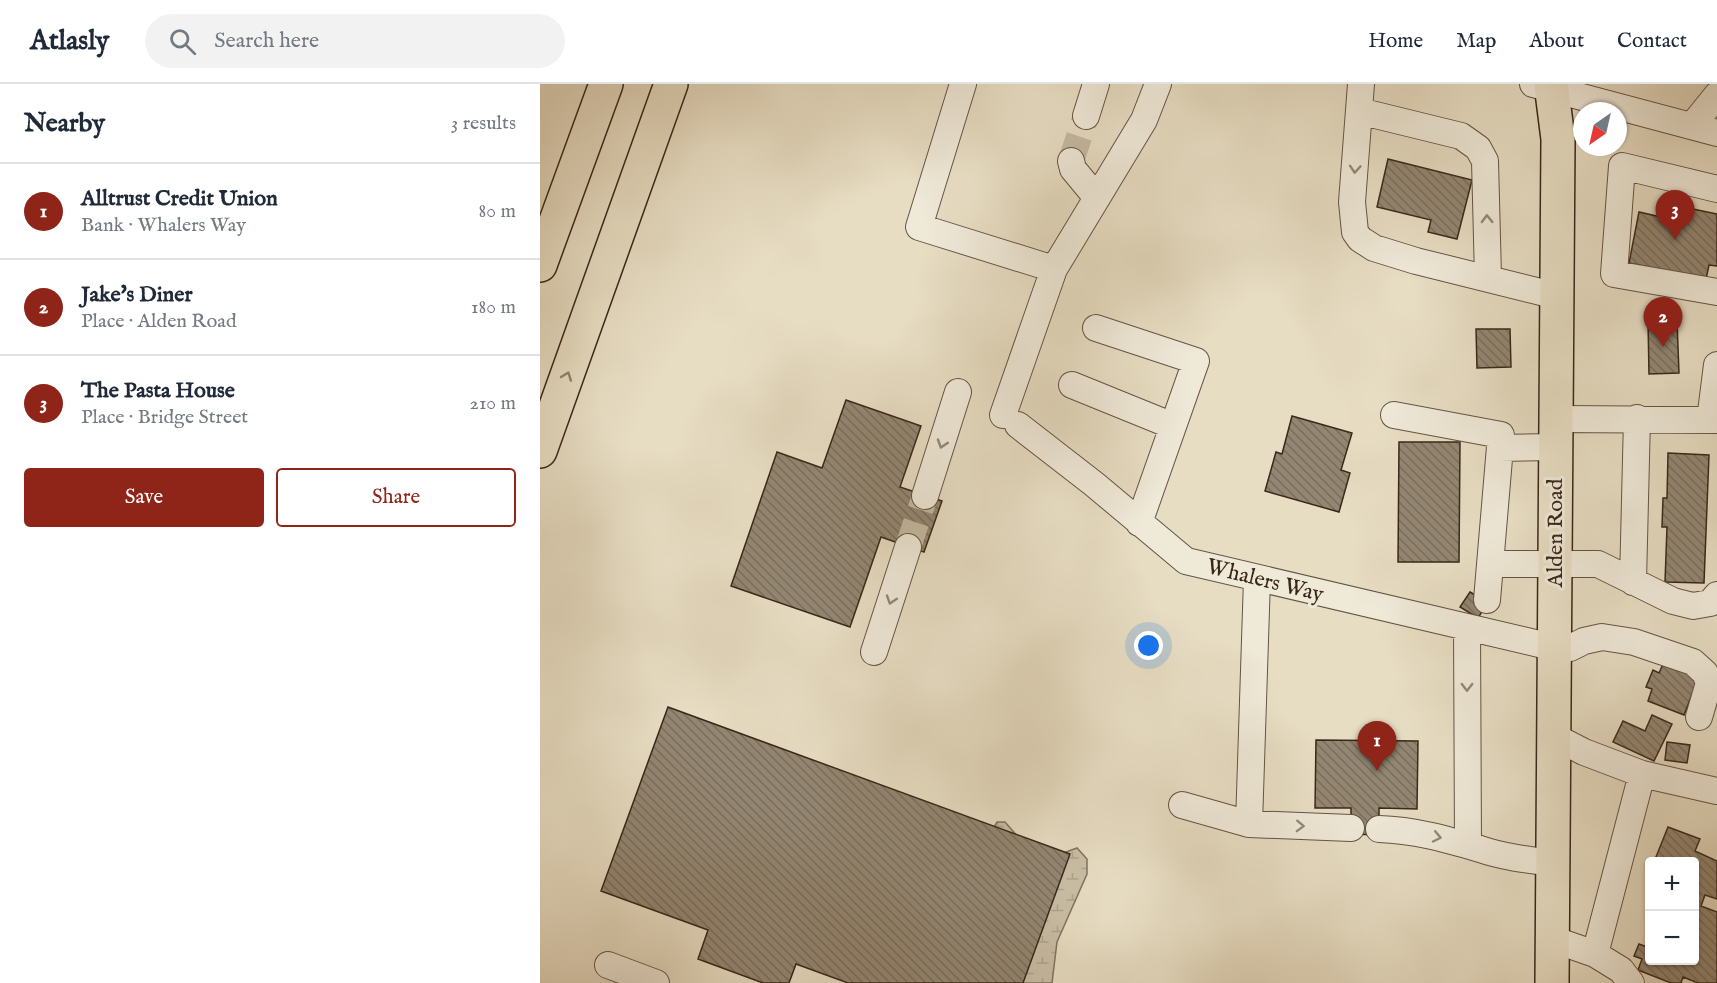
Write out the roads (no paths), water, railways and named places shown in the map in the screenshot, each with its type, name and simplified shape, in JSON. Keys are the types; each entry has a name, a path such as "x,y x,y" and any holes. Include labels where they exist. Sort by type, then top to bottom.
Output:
{"main road":[{"path":"570,181 581,84"},
{"path":"540,265 606,84"},
{"path":"540,451 671,84"},
{"path":"624,216 685,84"},
{"name":"Alden Road","path":"1546,86 1558,139 1552,983"}],"street":[{"path":"963,84 920,227 1054,269 1144,120 1158,84"},
{"path":"1086,116 1096,84"},
{"path":"1361,84 1352,202 1355,232 1360,239 1374,248 1395,255 1557,296"},
{"path":"1546,86 1717,133"},
{"path":"1692,126 1717,95"},
{"path":"1359,111 1461,136 1478,148 1485,161 1488,278"},
{"path":"1071,161 1073,169 1096,198"},
{"path":"1717,189 1622,166 1614,274 1717,292"},
{"name":"Whalers Way","path":"1054,269 1011,420 1094,484 1186,561 1556,648"},
{"path":"1096,328 1196,361 1139,523"},
{"path":"1500,448 1556,433 1637,418 1713,420 1717,365"},
{"path":"1072,385 1173,426"},
{"path":"925,495 958,392"},
{"path":"1394,415 1501,435 1487,600"},
{"path":"1633,582 1637,418"},
{"path":"874,652 908,547"},
{"path":"1490,564 1598,564 1673,601 1694,606 1710,603 1717,594"},
{"path":"1249,824 1257,579"},
{"path":"1467,628 1468,845"},
{"path":"1556,648 1570,648 1584,641 1602,637 1634,642 1694,663 1705,673 1709,683 1699,717"},
{"path":"1555,737 1584,752 1642,774 1717,791"},
{"path":"1595,954 1642,774"},
{"path":"1182,805 1249,824 1351,828"},
{"path":"1379,829 1404,830 1520,859 1553,863"},
{"path":"1552,939 1595,954 1621,970 1631,983"},
{"path":"608,965 656,983"}],"tunnel":[{"path":"1071,161 1086,116"},
{"path":"908,547 925,496"}],"place":[{"name":"The Pasta House","path":"1675,240"},
{"name":"Jake's Diner","path":"1663,347"},
{"name":"Alltrust Credit Union","path":"1377,771"}]}
